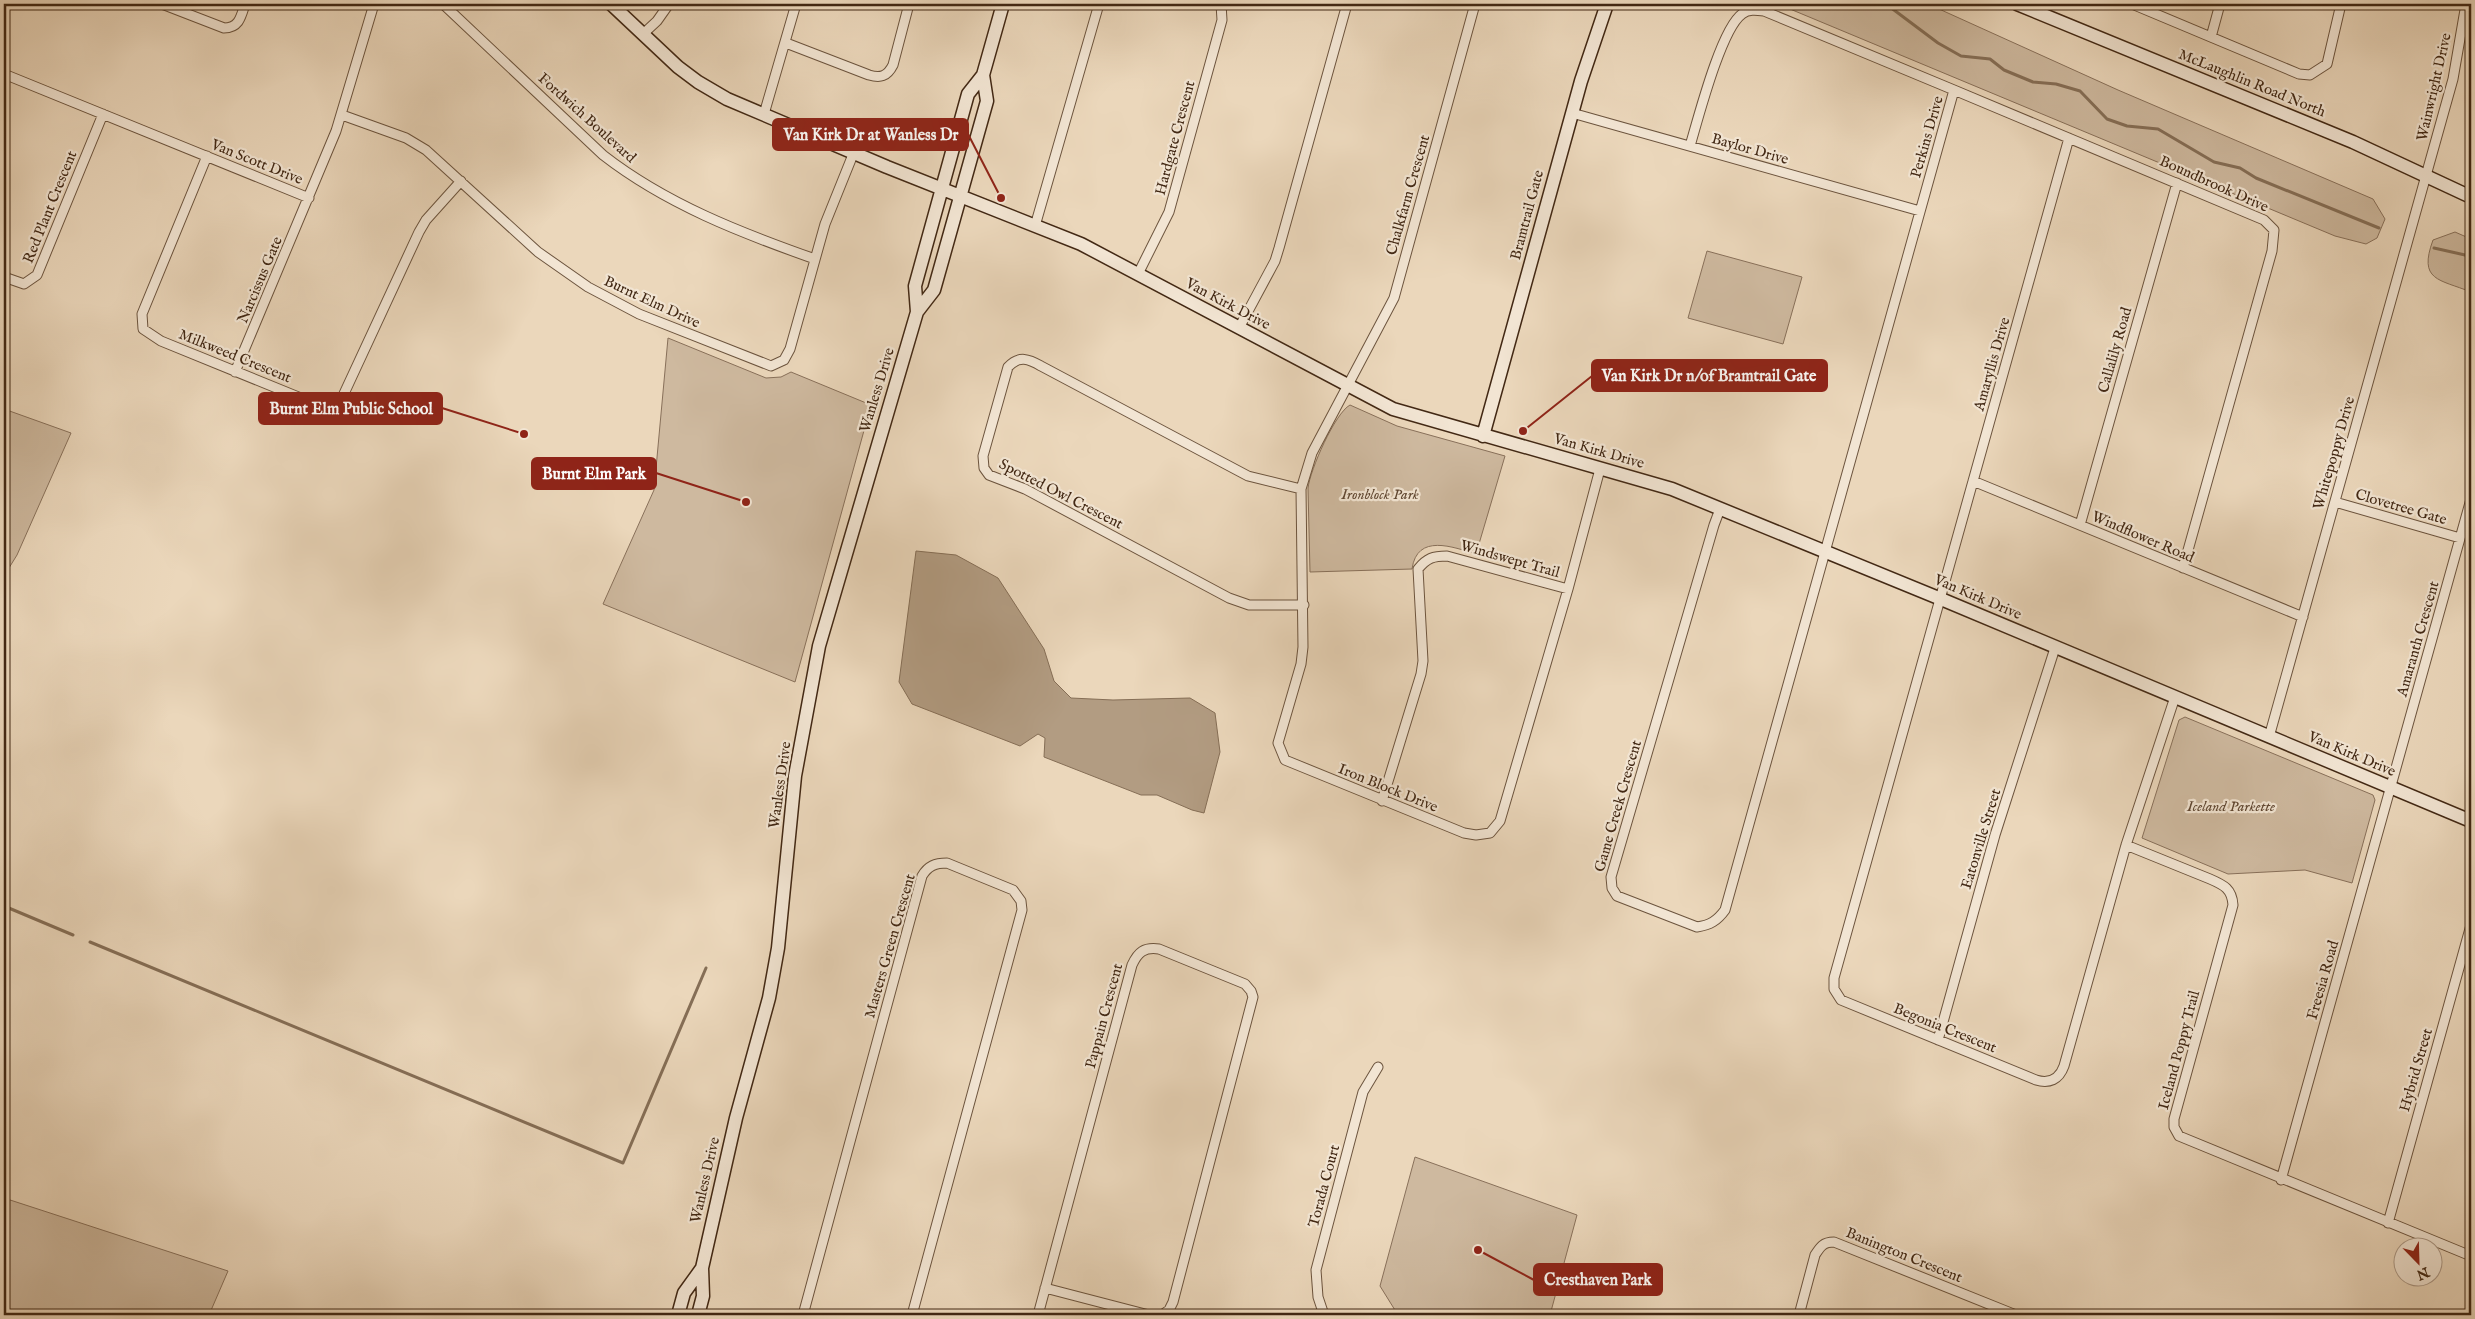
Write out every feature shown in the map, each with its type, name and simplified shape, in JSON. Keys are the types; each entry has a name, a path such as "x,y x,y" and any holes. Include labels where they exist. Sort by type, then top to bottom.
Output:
{"street":[{"path":"162,4 224,28 231,28 238,23 245,4"},
{"name":"Van Scott Drive","path":"4,76 309,198 342,115 374,4"},
{"name":"Fordwich Boulevard","path":"443,4 603,155 632,177 692,210 815,259"},
{"name":"Van Kirk Drive","path":"611,4 698,82 727,99 941,190 1081,244 1347,387 1406,414 1672,489 1941,598 2055,648 2471,821"},
{"path":"643,34 657,21 669,4"},
{"path":"764,114 796,4"},
{"path":"786,43 868,75 885,75 892,65 909,4"},
{"name":"Wanless Drive","path":"698,1315 703,1296 702,1268 736,1118 769,998 778,948 795,776 819,646 917,312 915,286 968,94 983,75 1003,4"},
{"path":"1035,226 1099,4"},
{"name":"Hardgate Crescent","path":"1138,274 1169,212 1222,20 1221,4"},
{"path":"1239,328 1275,260 1347,4"},
{"name":"Chalkfarm Crescent","path":"1347,387 1394,298 1475,4"},
{"name":"Bramtrail Gate","path":"1483,436 1589,53 1607,4"},
{"name":"McLaughlin Road North","path":"2017,4 2353,142 2471,197"},
{"path":"2132,4 2298,74 2310,75 2327,64 2341,4"},
{"path":"2211,37 2220,4"},
{"name":"Wainwright Drive","path":"2426,176 2453,79 2466,4"},
{"name":"Perkins Drive","path":"1690,146 1710,77 1734,21 1743,13 1752,10 1764,11 1954,90 1825,551"},
{"name":"Wanless Drive","path":"917,312 934,290 987,101 983,75"},
{"name":"Boundbrook Drive","path":"1954,90 2264,220 2274,230 2182,568"},
{"name":"Baylor Drive","path":"1572,113 1920,211"},
{"name":"Red Plant Crescent","path":"4,277 24,284 37,276 103,114"},
{"name":"Burnt Elm Drive","path":"342,115 415,143 461,181 538,252 588,287 639,314 771,366 781,363 787,355 826,224 854,152"},
{"name":"Amaryllis Drive","path":"1941,598 2070,138"},
{"name":"Milkweed Crescent","path":"207,156 141,320 143,329 153,337 323,407 338,404 419,232 426,220 461,181"},
{"name":"Whitepoppy Drive","path":"2269,737 2426,176"},
{"name":"Callalily Road","path":"2080,526 2177,182"},
{"name":"Narcissus Gate","path":"236,372 309,198"},
{"name":"Spotted Owl Crescent","path":"1301,489 1248,476 1041,366 1024,359 1015,361 1008,367 983,456 984,468 989,475 1025,488 1229,598 1249,605 1304,605"},
{"name":"Iron Block Drive","path":"1347,387 1312,453 1301,489 1304,605 1301,664 1279,733 1278,749 1285,760 1291,764 1464,833 1476,835 1490,833 1500,821 1568,589 1600,469"},
{"name":"Windflower Road","path":"1974,482 2303,617"},
{"name":"Amaranth Crescent","path":"2391,787 2471,499"},
{"name":"Clovetree Gate","path":"2335,502 2460,538"},
{"name":"Game Creek Crescent","path":"1720,509 1711,534 1611,877 1612,888 1617,896 1697,927 1707,926 1718,919 1725,910 1825,551"},
{"name":"Windswept Trail","path":"1382,801 1421,674 1423,661 1418,569 1426,560 1435,556 1447,556 1568,589"},
{"name":"Begonia Crescent","path":"1941,598 1834,984 1836,994 1841,1000 2040,1081 2047,1082 2057,1078 2064,1066 2126,845 2175,697"},
{"name":"Eatonville Street","path":"1938,1040 1995,834 2055,648"},
{"name":"Freesia Road","path":"2281,1180 2391,787"},
{"name":"Iceland Poppy Trail","path":"2126,845 2224,885 2232,896 2233,905 2174,1119 2176,1132 2185,1140 2471,1256"},
{"name":"Masters Green Crescent","path":"803,1315 922,876 929,867 937,863 947,863 1013,890 1021,901 1022,910 912,1315"},
{"name":"Hybrid Street","path":"2388,1223 2471,925"},
{"name":"Pappain Crescent","path":"1045,1288 1132,965 1141,950 1149,947 1158,949 1245,984 1253,997 1173,1302 1169,1310 1162,1315"},
{"name":"Torada Court","path":"1324,1315 1318,1297 1316,1270 1363,1092 1378,1067"},
{"name":"Banington Crescent","path":"1799,1315 1815,1255 1826,1242 1834,1242 2016,1315"},
{"name":"Wanless Drive","path":"678,1315 684,1293 702,1268"},
{"path":"1038,1315 1045,1288 1149,1315"}],"green space":[{"path":"1778,4 1928,4 2118,90 2373,199 2385,219 2377,238 2366,244 2335,236"},
{"path":"2455,232 2471,239 2471,292 2441,281 2430,271 2428,264 2433,240"},
{"path":"1707,251 1802,277 1783,344 1688,318"},
{"path":"668,338 766,378 781,377 791,372 871,405 795,682 603,604 654,490"},
{"name":"Ironblock Park","path":"1350,405 1397,426 1505,456 1476,554 1457,548 1437,545 1421,550 1415,558 1412,569 1310,572 1308,488 1313,469 1324,443 1337,419"},
{"path":"4,409 71,433 17,555 4,576"},
{"name":"Iceland Parkette","path":"2185,717 2373,795 2375,800 2352,883 2305,870 2228,874 2142,838 2179,720"},
{"path":"1415,1157 1577,1215 1550,1315 1398,1315 1380,1286"},
{"path":"4,1198 228,1271 209,1315 4,1315"}],"shaded area":[{"path":"916,551 956,555 998,578 1044,649 1054,681 1071,698 1113,700 1190,698 1215,713 1220,752 1204,813 1157,795 1141,795 1044,757 1045,738 1038,734 1020,746 912,704 899,682"}],"waterway":[{"path":"1886,4 1938,43 1961,56 1990,59 2004,70 2033,82 2056,84 2080,91 2107,119 2127,126 2158,129 2214,162 2240,168 2256,178 2379,228"},
{"path":"2434,248 2465,255 2471,259"},
{"path":"4,906 73,935"},
{"path":"90,942 623,1163 706,968"}],"place":[{"name":"Van Kirk Dr at Wanless Dr","path":"1001,198"},
{"name":"Van Kirk Dr n/of Bramtrail Gate","path":"1523,431"},
{"name":"Burnt Elm Public School","path":"524,434"},
{"name":"Burnt Elm Park","path":"746,502"},
{"name":"Cresthaven Park","path":"1478,1250"}]}
